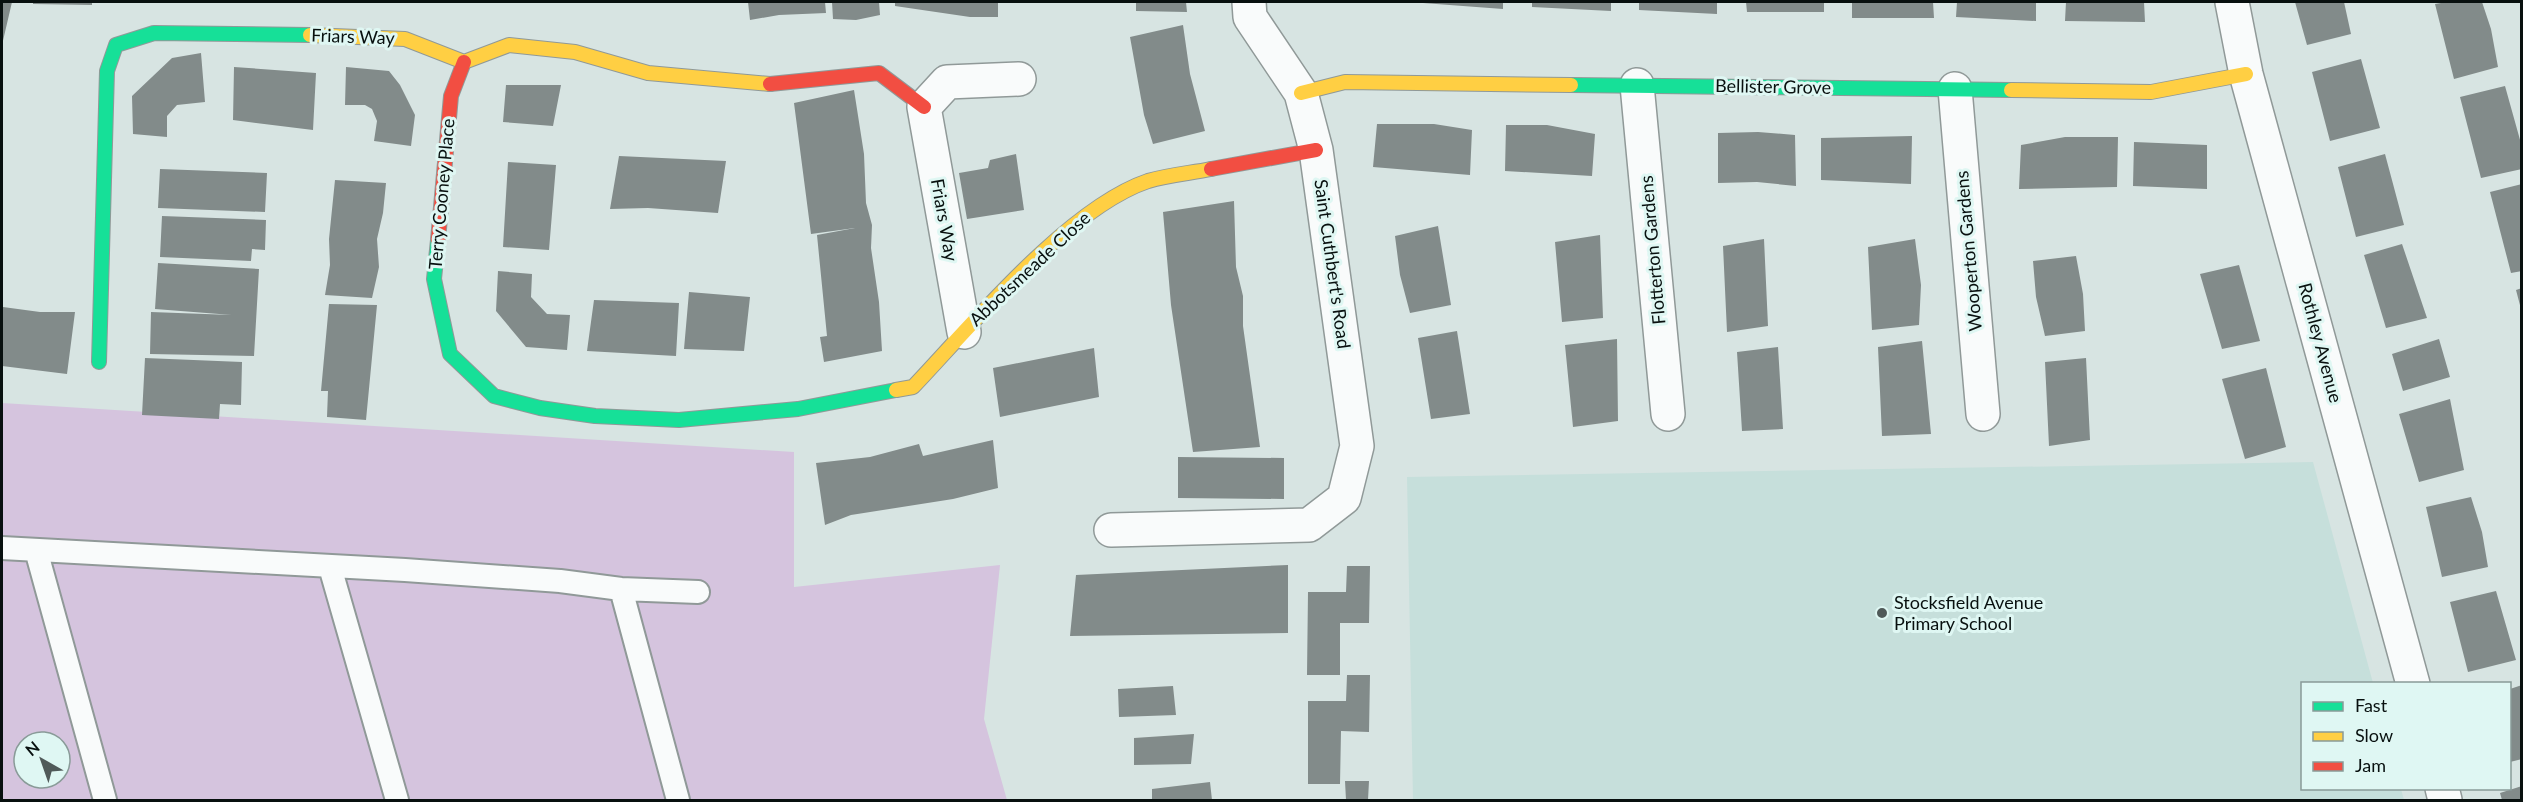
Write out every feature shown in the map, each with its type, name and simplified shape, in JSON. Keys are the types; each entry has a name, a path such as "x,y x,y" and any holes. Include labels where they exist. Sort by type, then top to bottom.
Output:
{"street":[{"name":"Saint Cuthbert's Road","path":"1111,530 1309,525 1344,498 1357,446 1316,150 1300,93 1250,17 1249,2"},
{"name":"Rothley Avenue","path":"2232,2 2246,74 2412,682"},
{"name":"Friars Way","path":"99,362 107,71 116,45 154,33 345,35 405,39 464,63"},
{"path":"464,63 509,45 575,52 648,73 760,85 879,74 924,107 947,82 1019,79"},
{"name":"Terry Cooney Place","path":"464,63 451,96 434,279 450,354 494,396 540,408 595,416 680,420 798,409"},
{"name":"Bellister Grove","path":"1300,93 1345,82 2151,92 2246,74"},
{"name":"Flotterton Gardens","path":"1637,85 1668,414"},
{"name":"Wooperton Gardens","path":"1955,89 1983,414"},
{"name":"Friars Way","path":"924,107 964,332"},
{"name":"Abbotsmeade Close","path":"798,409 913,387 1016,278 1094,208 1148,181 1316,150"}],"lane":[{"path":"2,548 560,581 621,589 698,592"},
{"path":"36,550 105,801"},
{"path":"330,567 397,801"},
{"path":"621,589 678,801"}],"shaded area":[{"path":"2,403 794,452 794,587 1000,565 984,719 1007,800 2,800"},
{"name":"Stocksfield Avenue Primary School","path":"2313,462 2373,682 2301,682 2301,790 2401,790 2404,800 1413,800 1407,477"}],"building":[{"path":"2,2 12,2 2,45"},
{"path":"33,2 92,2 92,5 33,4"},
{"path":"748,2 825,2 826,13 779,15 750,20"},
{"path":"832,2 879,2 880,15 856,20 833,19"},
{"path":"895,2 998,2 998,17 970,17 895,6"},
{"path":"1136,2 1186,2 1187,12 1136,11"},
{"path":"1503,2 1503,9 1423,3"},
{"path":"1532,2 1611,2 1611,11 1532,7"},
{"path":"1639,2 1717,2 1717,14 1639,10"},
{"path":"1746,2 1824,2 1824,12 1747,12"},
{"path":"1852,2 1933,2 1934,18 1852,18"},
{"path":"1957,2 2036,2 2036,21 1956,17"},
{"path":"2066,2 2144,2 2145,22 2065,21"},
{"path":"2295,2 2344,2 2351,34 2307,45"},
{"path":"2482,2 2491,29 2498,67 2454,79 2435,4"},
{"path":"1183,25 1190,74 1205,131 1153,144 1144,115 1130,37"},
{"path":"201,53 205,102 177,105 167,116 167,137 133,134 132,96 172,58"},
{"path":"2361,59 2380,128 2330,141 2312,72"},
{"path":"234,67 316,73 313,130 233,120"},
{"path":"346,67 389,71 400,85 415,115 411,146 374,141 377,121 372,109 365,105 345,105"},
{"path":"506,85 561,85 553,126 503,122"},
{"path":"2505,86 2522,147 2522,169 2481,178 2460,97"},
{"path":"854,90 864,154 866,203 872,225 871,248 879,302 882,351 824,362 820,337 827,336 817,235 855,228 811,234 794,103"},
{"path":"1377,124 1434,124 1472,130 1470,175 1373,167"},
{"path":"1506,125 1547,125 1595,134 1592,176 1505,171"},
{"path":"1758,132 1795,135 1796,186 1757,182 1718,183 1718,133"},
{"path":"1912,136 1911,184 1821,180 1821,138"},
{"path":"2065,137 2118,137 2117,187 2019,189 2021,145"},
{"path":"2134,142 2207,145 2207,189 2133,186"},
{"path":"1016,154 1024,210 967,219 959,173 988,168 990,160"},
{"path":"2385,154 2404,225 2356,237 2338,167"},
{"path":"619,156 726,161 718,213 648,208 610,209"},
{"path":"508,162 556,165 549,250 503,247"},
{"path":"160,169 267,173 265,212 158,208"},
{"path":"335,180 386,183 377,239 379,267 372,298 325,295 330,265 329,239"},
{"path":"2522,184 2522,271 2511,273 2490,192"},
{"path":"1234,201 1236,267 1243,296 1243,326 1260,447 1193,452 1171,305 1163,212"},
{"path":"162,216 266,220 265,250 252,249 251,261 160,257"},
{"path":"1438,226 1451,305 1410,313 1400,275 1395,236"},
{"path":"1600,235 1603,318 1562,322 1555,242"},
{"path":"1764,239 1768,326 1727,332 1723,246"},
{"path":"1915,239 1921,285 1919,325 1872,330 1868,247"},
{"path":"2402,244 2427,318 2386,328 2364,255"},
{"path":"2076,256 2083,294 2085,331 2045,336 2036,297 2033,261"},
{"path":"158,263 259,269 254,356 150,354 151,312 232,315 155,309"},
{"path":"2239,265 2260,341 2222,349 2200,274"},
{"path":"498,271 532,274 531,297 547,314 570,315 567,350 526,347 496,311"},
{"path":"2522,288 2522,309 2521,309 2516,290"},
{"path":"689,292 750,297 744,351 684,349"},
{"path":"594,300 679,303 676,356 587,351"},
{"path":"329,304 377,305 366,420 327,417 328,391 321,391"},
{"path":"3,307 40,312 75,312 67,374 2,366"},
{"path":"1457,331 1470,414 1431,419 1418,338"},
{"path":"1617,339 1618,421 1573,427 1565,345"},
{"path":"2439,339 2450,377 2403,391 2392,354"},
{"path":"1922,341 1931,434 1882,436 1878,347"},
{"path":"1778,347 1783,429 1742,431 1737,352"},
{"path":"1094,348 1099,397 1000,417 993,368"},
{"path":"145,358 242,362 241,405 220,404 219,419 142,415"},
{"path":"2086,358 2090,440 2049,446 2045,362"},
{"path":"2266,368 2286,447 2245,459 2222,379"},
{"path":"2450,399 2464,470 2419,482 2399,414"},
{"path":"993,440 998,488 953,499 851,515 825,525 816,463 870,457 919,444 923,456"},
{"path":"1178,457 1284,458 1284,499 1178,498"},
{"path":"2471,497 2482,532 2488,567 2442,577 2426,507"},
{"path":"1288,565 1288,633 1070,636 1076,575"},
{"path":"1347,566 1370,566 1369,623 1340,623 1340,675 1307,675 1308,592 1346,592"},
{"path":"2496,591 2516,660 2468,672 2450,602"},
{"path":"1347,675 1370,675 1369,732 1341,731 1340,784 1308,784 1308,701 1346,701"},
{"path":"2522,685 2522,759 2511,762 2511,689"},
{"path":"1173,686 1176,715 1119,717 1118,689"},
{"path":"1194,734 1191,764 1134,765 1134,738"},
{"path":"1345,781 1369,781 1368,800 1346,800"},
{"path":"1210,782 1212,800 1152,800 1152,789"},
{"path":"2522,786 2522,800 2502,800 2500,793"}],"traffic: fast":[{"path":"99,362 107,71 116,45 154,33 310,35"},
{"path":"1571,85 2011,90"},
{"path":"438,240 434,279 450,354 494,396 540,408 595,416 679,420 798,409 896,390"}],"traffic: slow":[{"path":"310,35 405,39 464,62 509,45 575,52 648,73 770,84"},
{"path":"2011,90 2151,92 2246,74"},
{"path":"1301,93 1345,82 1571,85"},
{"path":"896,390 913,387 1023,271 1086,216 1117,195 1148,181 1211,169"}],"traffic: jam":[{"path":"438,240 451,96 464,62"},
{"path":"770,84 879,73 924,107"},
{"path":"1211,169 1316,150"}],"place":[{"name":"Stocksfield Avenue Primary School","path":"1882,613"}]}
